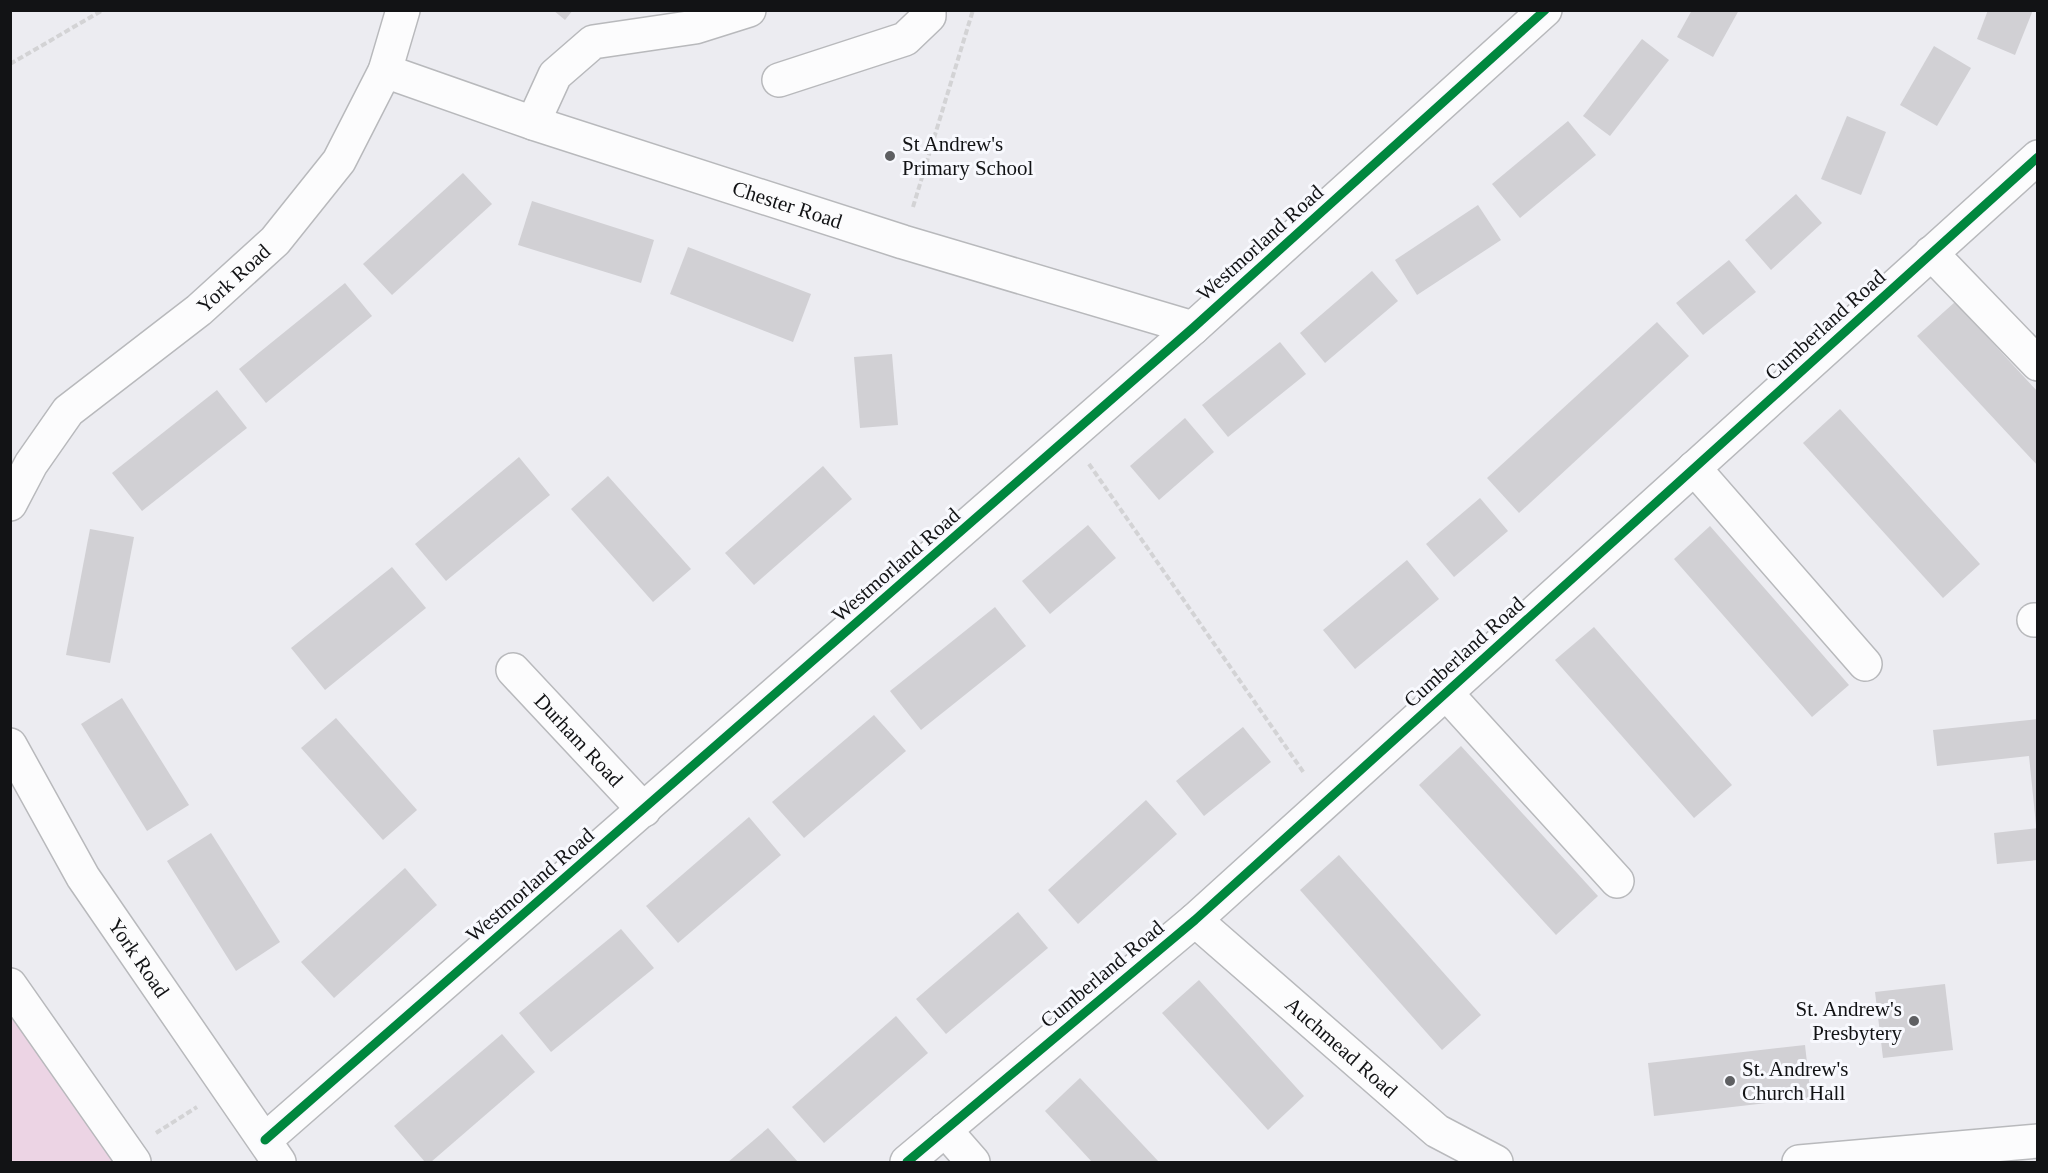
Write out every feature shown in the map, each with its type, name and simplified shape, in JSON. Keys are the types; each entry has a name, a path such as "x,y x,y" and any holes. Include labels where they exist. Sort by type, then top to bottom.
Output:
{"street":[{"name":"York Road","path":"10,504 31,464 68,411 199,310 275,241 339,161 386,71 403,10"},
{"path":"779,80 905,39 929,16 929,10"},
{"name":"Westmorland Road","path":"272,1151 644,810 1193,328 1545,10"},
{"path":"533,123 555,75 593,42 695,27 736,12"},
{"name":"Chester Road","path":"386,71 533,123 903,242 1193,328"},
{"name":"Cumberland Road","path":"907,1162 1195,920 2037,157"},
{"path":"1932,253 2037,364"},
{"path":"1694,468 1865,664"},
{"name":"Durham Road","path":"513,670 644,810"},
{"path":"1446,693 1617,881"},
{"name":"York Road","path":"10,745 83,877 272,1151"},
{"name":"Auchmead Road","path":"1195,920 1437,1131 1496,1162"},
{"path":"10,985 130,1157"},
{"path":"945,1130 973,1162"},
{"path":"1799,1162 1975,1155 2037,1141"}],"path":[{"path":"10,64 103,10"},
{"path":"903,242 973,10"},
{"path":"1070,436 1325,802"},
{"path":"130,1157 228,1087"}],"shaded area":[{"path":"11,965 141,1162 11,1162"}],"building":[{"path":"553,10 573,10 565,20"},
{"path":"1692,10 1739,10 1713,57 1677,37"},
{"path":"1988,10 2033,10 2015,55 1977,39"},
{"path":"1642,39 1669,60 1610,136 1583,116"},
{"path":"1934,46 1971,68 1937,126 1900,105"},
{"path":"1847,116 1886,132 1861,195 1821,179"},
{"path":"1568,121 1596,155 1520,218 1492,184"},
{"path":"463,173 492,204 392,295 363,264"},
{"path":"1796,194 1822,223 1771,270 1745,240"},
{"path":"532,201 654,240 641,283 518,245"},
{"path":"1478,205 1501,240 1417,295 1395,260"},
{"path":"688,247 811,294 793,342 670,294"},
{"path":"1729,260 1756,292 1703,335 1676,303"},
{"path":"1372,271 1398,301 1325,363 1300,333"},
{"path":"345,283 372,316 266,403 239,369"},
{"path":"1955,302 2038,392 2038,466 1917,336"},
{"path":"1657,322 1689,356 1519,513 1487,478"},
{"path":"1280,342 1306,374 1228,437 1202,405"},
{"path":"892,354 898,425 860,428 854,357"},
{"path":"217,390 247,428 142,511 112,473"},
{"path":"1840,409 1980,564 1943,598 1803,443"},
{"path":"1185,418 1214,452 1159,500 1130,466"},
{"path":"519,457 550,495 446,581 415,544"},
{"path":"823,466 852,499 754,585 725,553"},
{"path":"608,476 691,569 653,602 571,509"},
{"path":"1480,498 1508,531 1454,577 1426,544"},
{"path":"1088,525 1116,558 1050,614 1022,581"},
{"path":"1710,526 1849,685 1812,717 1674,559"},
{"path":"90,529 134,537 110,663 66,655"},
{"path":"1407,560 1439,599 1355,669 1323,630"},
{"path":"392,567 426,608 325,690 291,648"},
{"path":"995,607 1026,646 921,730 890,691"},
{"path":"1594,627 1732,785 1694,818 1555,660"},
{"path":"122,698 189,805 147,831 81,724"},
{"path":"874,715 906,751 804,838 772,802"},
{"path":"336,718 417,810 383,840 301,748"},
{"path":"2038,719 2038,825 2036,825 2029,756 1937,766 1933,730"},
{"path":"1243,727 1271,762 1204,816 1176,781"},
{"path":"1461,746 1598,896 1556,935 1419,785"},
{"path":"1146,800 1177,834 1078,924 1048,890"},
{"path":"749,817 781,855 678,943 646,906"},
{"path":"2038,828 2038,860 1997,864 1994,833"},
{"path":"211,833 280,942 236,971 167,861"},
{"path":"1339,855 1481,1015 1442,1050 1300,890"},
{"path":"405,868 437,905 334,998 301,962"},
{"path":"1018,912 1048,948 946,1034 916,999"},
{"path":"621,929 654,968 551,1052 519,1013"},
{"path":"1199,980 1304,1096 1268,1130 1162,1013"},
{"name":"St. Andrew's Presbytery","path":"1945,984 1953,1050 1883,1058 1875,992"},
{"path":"896,1016 928,1053 824,1143 792,1107"},
{"path":"502,1034 535,1072 431,1162 425,1162 394,1126"},
{"name":"St. Andrew's Church Hall","path":"1805,1045 1811,1098 1654,1116 1648,1063"},
{"path":"1080,1078 1159,1162 1092,1162 1045,1111"},
{"path":"768,1128 798,1162 728,1162"}],"cycle path":[{"path":"265,1140 1193,328 1545,10"},
{"path":"907,1162 1195,920 2038,157"}],"place":[{"name":"St Andrew's Primary School","path":"890,156"},
{"name":"St. Andrew's Presbytery","path":"1914,1021"},
{"name":"St. Andrew's Church Hall","path":"1730,1081"}]}
